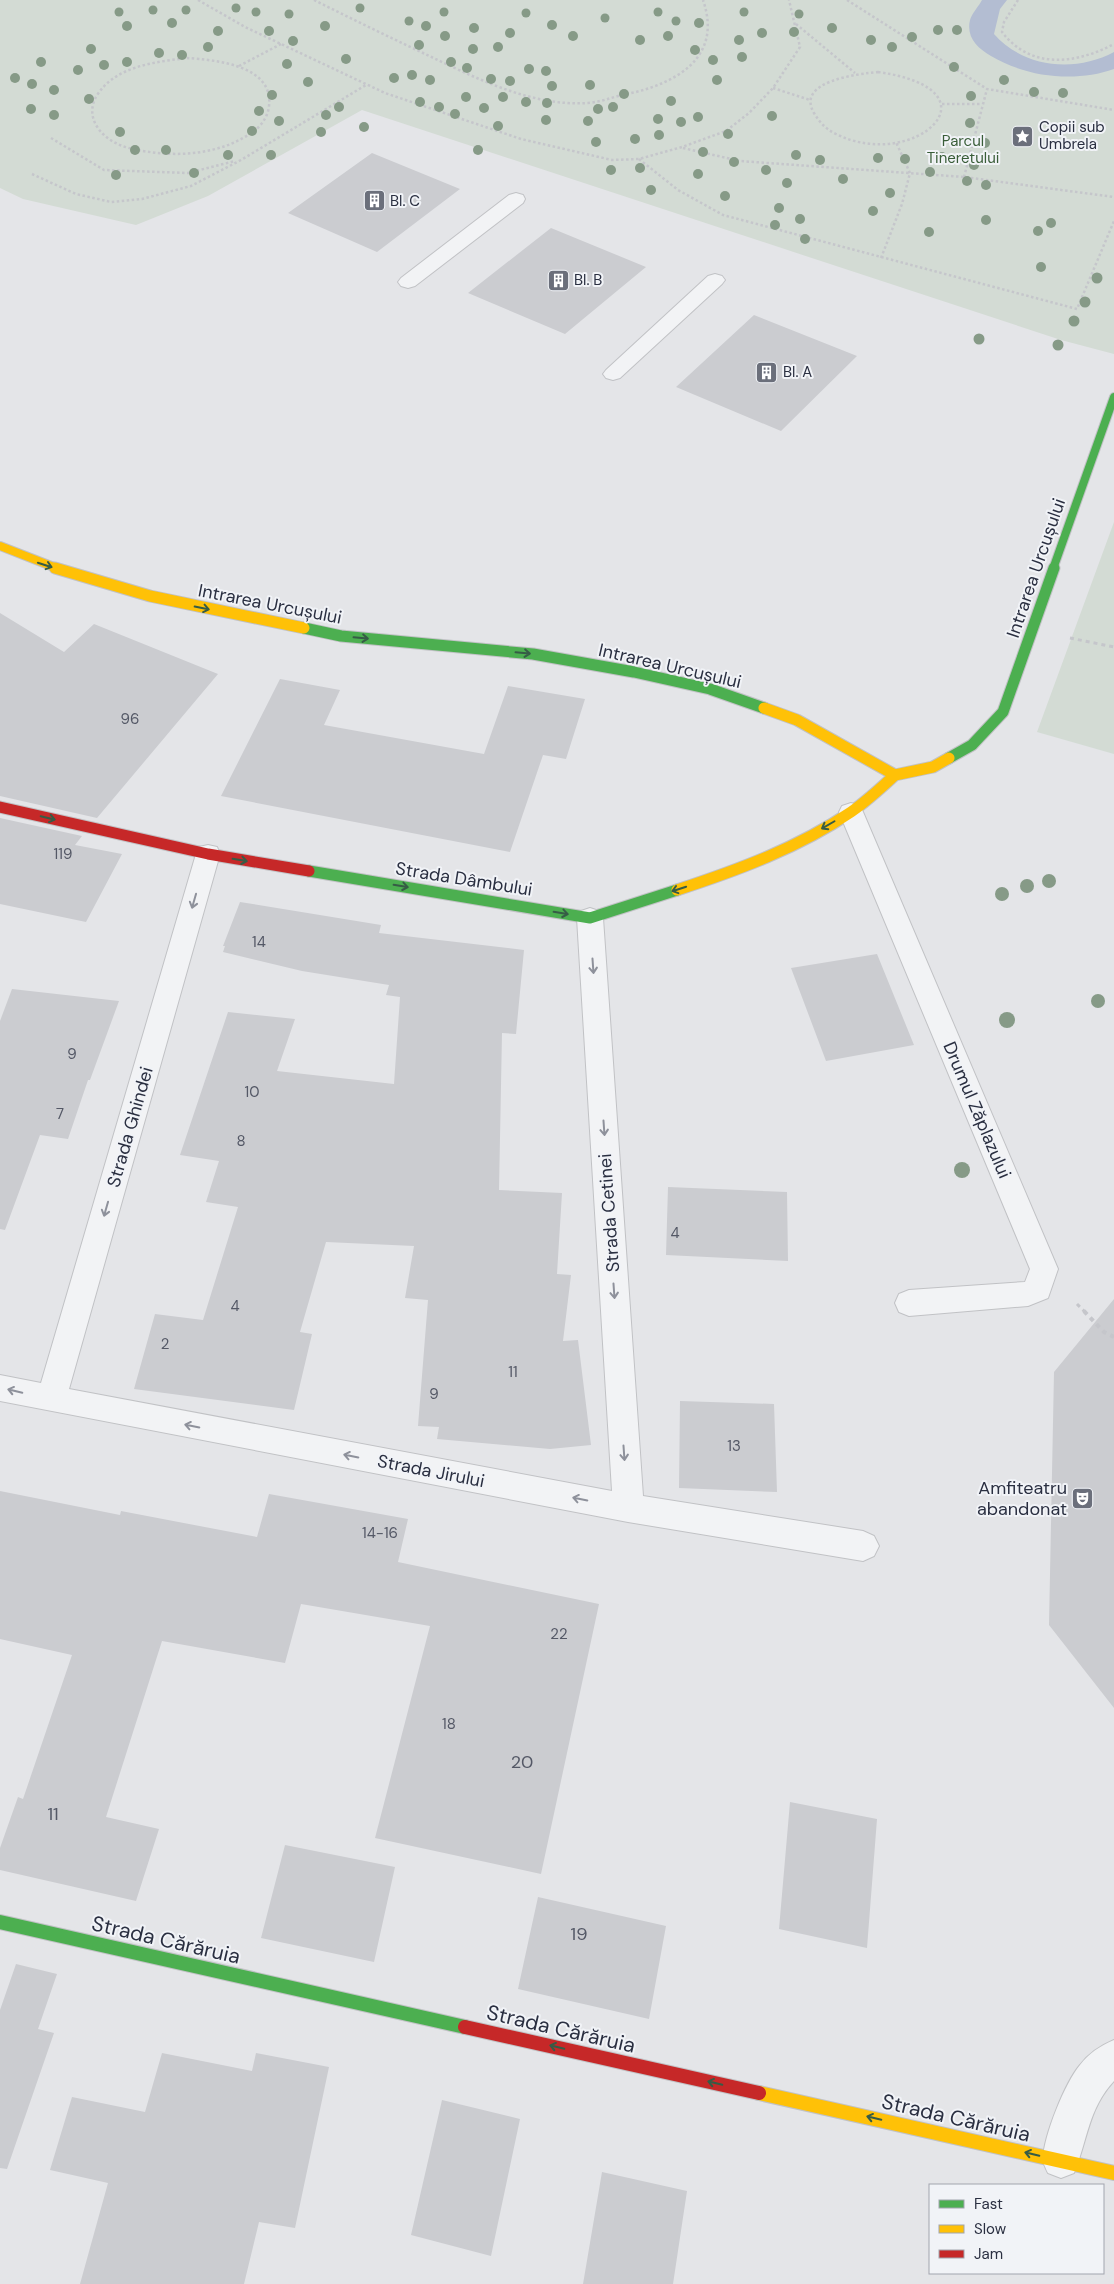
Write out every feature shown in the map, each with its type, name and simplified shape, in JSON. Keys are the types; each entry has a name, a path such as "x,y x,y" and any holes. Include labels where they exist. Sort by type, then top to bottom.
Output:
{"street":[{"path":"408,282 516,200"},
{"path":"613,374 715,280"},
{"name":"Intrarea Urcușului","path":"0,546 40,564 183,604 341,636 533,654 634,672 710,689 797,720 895,775 933,766 972,746 1003,712 1018,675 1114,397"},
{"name":"Strada Dâmbului","path":"0,807 208,854 590,918 716,878 790,847 852,812 895,775"},
{"name":"Drumul Zăplazului","path":"852,812 1044,1269 1038,1289 1028,1294 909,1303"},
{"name":"Strada Ghindei","path":"51,1400 208,854"},
{"name":"Strada Cetinei","path":"590,918 628,1508"},
{"name":"Strada Jirului","path":"0,1388 51,1400 628,1508 863,1546"},
{"name":"Strada Cărăruia","path":"0,1922 1114,2173"},
{"path":"1061,2160 1074,2107 1102,2065 1114,2058"}],"path":[{"path":"198,0 245,27 385,93 522,140 612,160 639,159 682,147 726,131 749,113 773,88 800,47 792,6 789,0"},
{"path":"314,0 466,73 518,94 553,101 587,103 636,93 674,78 692,65 703,51 710,32 709,15 704,0"},
{"path":"785,0 792,6"},
{"path":"847,0 988,89 1114,110"},
{"path":"1018,0 1004,22 1002,32 1006,40 1028,54 1062,60 1075,60 1103,51 1114,44"},
{"path":"795,23 856,73"},
{"path":"239,66 258,77 270,92 271,108 262,124 244,138 218,149 188,154 157,154 129,149 107,138 94,125 90,109 96,94 110,80 132,69 158,61 187,58 214,60 239,66 281,44"},
{"path":"878,72 912,80 934,92 942,104 943,115 937,125 926,134 896,142 869,142 849,138 832,131 819,122 811,111 810,100 825,83 839,77 856,73 878,72"},
{"path":"32,174 76,194 111,202 142,199 191,186 241,160 367,84"},
{"path":"773,88 810,100"},
{"path":"964,176 982,104 988,89"},
{"path":"942,104 982,104"},
{"path":"51,138 104,170 188,173 241,160"},
{"path":"881,258 902,204 910,172 896,142"},
{"path":"682,147 740,161 964,176 1114,197"},
{"path":"639,159 678,190 723,215 1077,309 1114,221"},
{"path":"1072,639 1114,648"},
{"path":"1104,1332 1114,1337"}],"green space":[{"name":"Parcul Tineretului","path":"0,0 1114,0 1114,354 1061,340 362,110 208,196 136,225 23,199 0,188"},
{"path":"1114,522 1114,754 1037,732"}],"water":[{"path":"982,0 1007,0 1000,9 994,34 1020,54 1051,64 1067,64 1099,59 1114,52 1114,69 1083,76 1051,76 1019,69 991,56 977,46 971,37 969,26 971,17"}],"building":[{"name":"Bl. C","path":"372,153 460,189 377,252 288,213"},
{"name":"Bl. B","path":"551,228 646,267 565,334 468,293"},
{"name":"Bl. A","path":"754,315 857,356 781,431 676,387"},
{"path":"0,613 64,652 94,624 218,674 97,818 0,796"},
{"path":"280,679 340,690 324,725 484,754 508,686 585,699 566,759 543,755 510,852 221,796"},
{"path":"0,818 82,836 75,845 122,854 86,922 0,904"},
{"path":"240,902 381,925 379,933 524,950 516,1034 502,1033 499,1190 562,1193 557,1274 571,1275 563,1341 578,1340 591,1445 550,1449 437,1439 439,1427 418,1426 428,1300 405,1298 414,1246 326,1242 300,1332 312,1334 294,1410 134,1389 155,1314 203,1320 238,1207 206,1202 219,1161 180,1155 228,1012 295,1019 277,1071 394,1084 400,997 386,995 389,985 302,971 223,952 225,946 223,946"},
{"path":"877,954 914,1045 826,1061 791,968"},
{"path":"12,989 119,1001 90,1080 88,1080 68,1139 40,1135 5,1230 0,1229 0,1021"},
{"path":"668,1187 787,1192 788,1261 666,1255"},
{"name":"Amfiteatru abandonat","path":"1114,1299 1114,1708 1049,1625 1054,1372"},
{"path":"680,1401 774,1404 777,1492 679,1488"},
{"path":"0,1491 120,1515 121,1511 257,1537 269,1494 408,1519 398,1562 599,1604 541,1874 375,1838 430,1626 301,1604 285,1663 162,1641 106,1817 159,1829 136,1901 0,1870 0,1848 18,1797 23,1799 72,1655 0,1639"},
{"path":"790,1802 877,1819 867,1948 779,1929"},
{"path":"285,1845 395,1867 374,1962 261,1938"},
{"path":"538,1897 666,1926 649,2019 518,1989"},
{"path":"16,1964 57,1974 38,2029 54,2033 7,2169 0,2168 0,2010"},
{"path":"162,2053 252,2071 256,2053 329,2067 295,2228 259,2222 244,2284 80,2284 108,2183 50,2170 72,2097 145,2112"},
{"path":"442,2100 520,2119 491,2256 411,2235"},
{"path":"602,2172 687,2191 673,2284 583,2284"}],"traffic: fast":[{"path":"949,758 972,745 1003,712 1114,397"},
{"path":"304,628 341,636 533,654 634,672 710,689 764,708"},
{"path":"309,871 590,918 677,890"},
{"path":"0,1922 465,2027"}],"traffic: slow":[{"path":"0,546 36,561 111,586 188,605 304,628"},
{"path":"764,708 797,720 895,775 933,767 949,758"},
{"path":"677,890 745,866 811,837 857,808 895,775"},
{"path":"759,2093 1114,2173"}],"traffic: jam":[{"path":"0,807 208,854 309,871"},
{"path":"465,2027 759,2093"}],"place":[{"name":"Copii sub Umbrela","path":"1023,136"},
{"name":"Bl. C","path":"374,201"},
{"name":"Bl. B","path":"558,280"},
{"name":"Bl. A","path":"767,372"},
{"name":"Amfiteatru abandonat","path":"1083,1498"}]}
